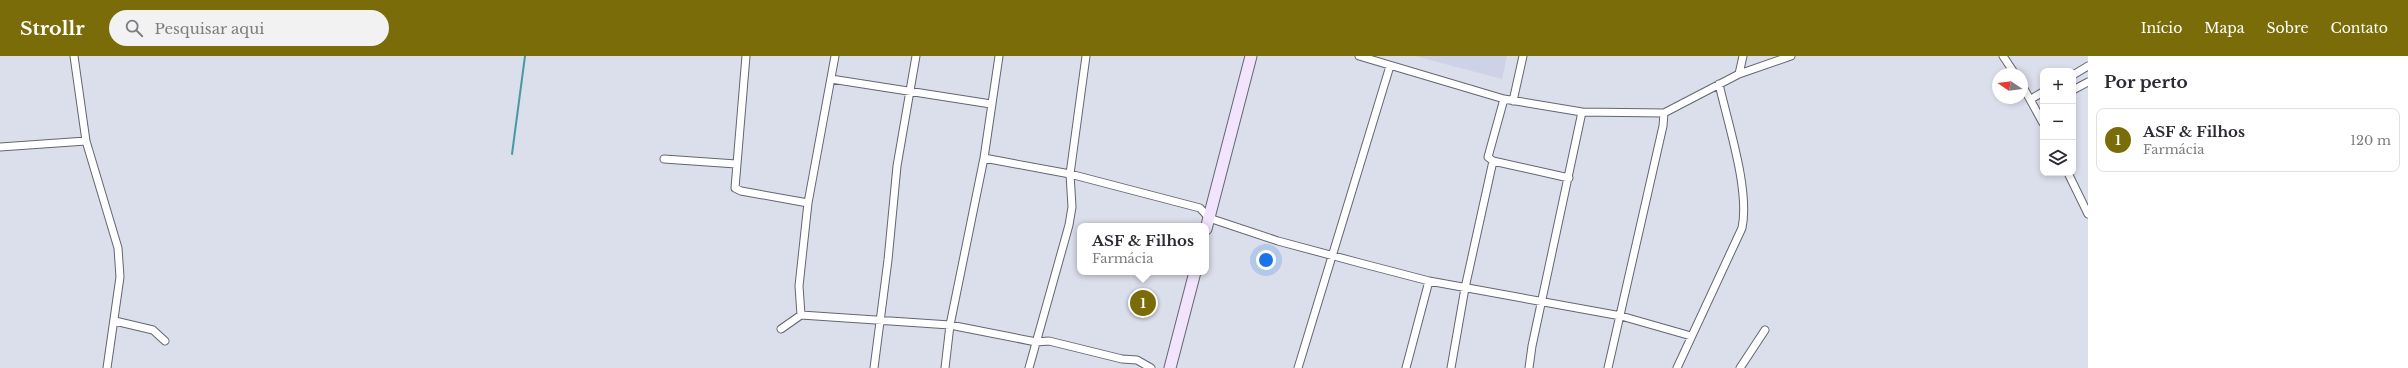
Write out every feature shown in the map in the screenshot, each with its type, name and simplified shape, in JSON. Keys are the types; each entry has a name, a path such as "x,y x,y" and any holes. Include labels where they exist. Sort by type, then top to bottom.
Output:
{"street":[{"path":"74,56 86,141 118,248 120,277 115,322 107,368"},
{"path":"746,56 735,188 741,191 808,203"},
{"path":"801,315 798,286 808,203 835,56"},
{"path":"874,368 888,260 896,172 916,56"},
{"path":"945,368 950,325 984,158 999,56"},
{"path":"1029,368 1069,225 1072,207 1070,174 1086,56"},
{"path":"1207,223 1251,56"},
{"path":"1359,56 1513,101 1582,112 1664,113 1739,74 1791,56"},
{"path":"1513,101 1523,56"},
{"path":"1739,74 1743,56"},
{"path":"2003,56 2010,68"},
{"path":"1298,368 1390,66"},
{"path":"2076,73 2088,66"},
{"path":"830,79 991,104"},
{"path":"2076,88 2088,82"},
{"path":"1677,368 1742,228 1745,216 1744,195 1719,84"},
{"path":"2028,94 2040,117"},
{"path":"2031,99 2040,94"},
{"path":"1504,99 1488,157 1494,161 1569,178"},
{"path":"2036,109 2040,107"},
{"path":"1529,368 1582,112"},
{"path":"1608,368 1663,126 1664,113"},
{"path":"0,147 86,141"},
{"path":"984,158 1070,174 1200,208 1207,223"},
{"path":"664,159 736,164"},
{"path":"1451,368 1465,288 1494,161"},
{"path":"2069,176 2088,214"},
{"path":"1209,225 1429,281 1542,303 1621,316 1691,336"},
{"path":"1170,368 1194,275"},
{"path":"1406,368 1429,281"},
{"path":"781,329 801,315 880,322 950,325 1036,342 1049,341 1122,360 1137,360 1151,368"},
{"path":"115,322 152,330 165,341"},
{"path":"1740,368 1764,330"}],"shaded area":[{"path":"1415,56 1507,56 1502,79"}],"waterway":[{"path":"512,154 525,56"}],"place":[{"name":"ASF & Filhos","path":"1143,303"}]}
